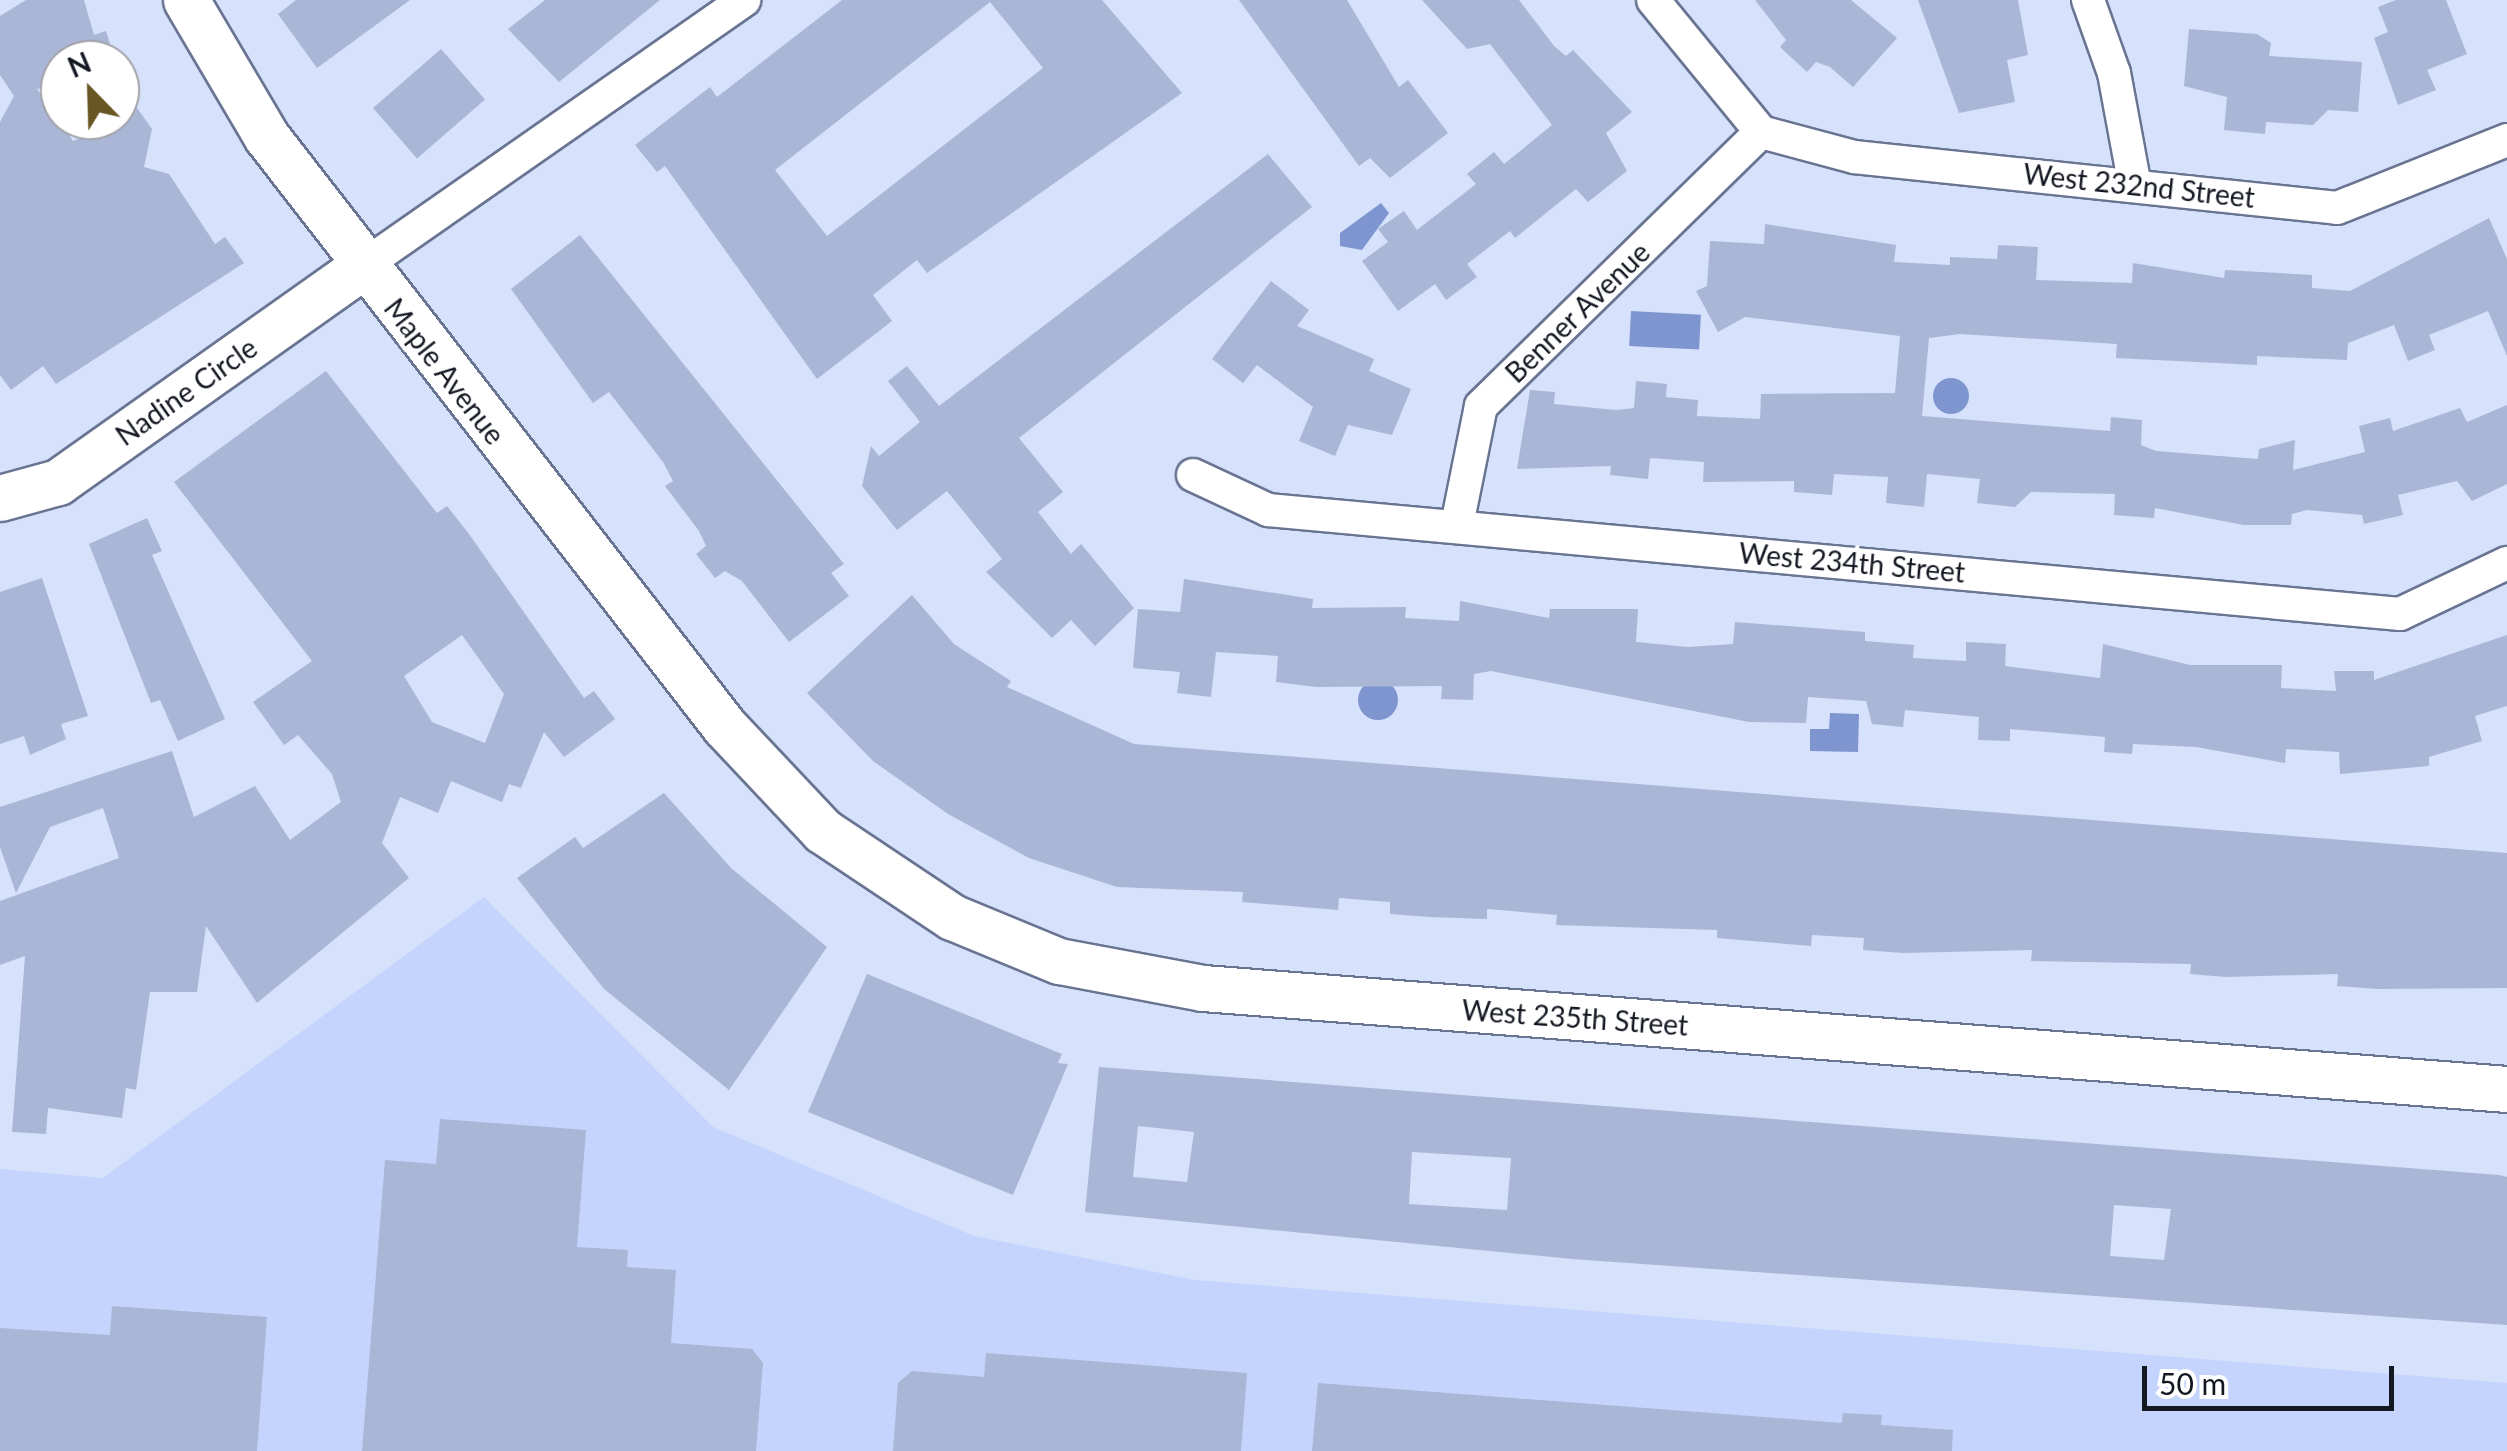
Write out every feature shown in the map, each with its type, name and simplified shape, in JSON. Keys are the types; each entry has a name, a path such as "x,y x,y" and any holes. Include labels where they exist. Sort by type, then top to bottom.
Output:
{"street":[{"name":"Maple Avenue","path":"186,0 255,121 363,266 725,726"},
{"path":"363,266 744,0"},
{"path":"1653,0 1760,132"},
{"path":"2088,0 2114,72 2134,182"},
{"name":"West 232nd Street","path":"1760,132 1854,158 2134,182 2337,208 2507,140"},
{"name":"Benner Avenue","path":"1457,525 1481,406 1760,132"},
{"name":"Nadine Circle","path":"0,498 58,482 363,266"},
{"name":"West 234th Street","path":"1192,475 1268,510 2400,614 2507,563"},
{"name":"West 235th Street","path":"725,726 824,831 898,888 1008,942 1118,975 2507,1089"}],"shaded area":[{"path":"1381,203 1389,213 1362,250 1340,246 1340,233"},
{"path":"1631,311 1701,315 1699,350 1629,346"},
{"path":"1951,378 1964,383 1969,396 1964,409 1951,414 1938,409 1933,396 1938,383"},
{"path":"1378,680 1392,686 1398,700 1392,714 1378,720 1364,714 1358,700 1364,686"},
{"path":"1830,713 1859,714 1858,752 1810,751 1810,729 1829,729"},
{"path":"484,897 713,1127 974,1236 1195,1280 2507,1383 2507,1451 0,1451 0,1169 103,1178"}],"building":[{"path":"26,0 84,0 94,35 106,31 109,40 40,40 40,140 140,140 140,112 152,129 144,167 169,174 215,244 225,237 244,263 56,384 43,366 11,390 0,375 0,122 14,96 0,75 0,16"},
{"path":"296,0 410,0 317,68 278,14"},
{"path":"545,0 660,0 559,82 508,29"},
{"path":"842,0 1102,0 1182,93 927,273 917,260 873,295 892,321 817,379 665,166 657,172 635,145 710,87 717,97","holes":["990,2 1043,68 827,236 775,170"]},
{"path":"1239,0 1347,0 1399,87 1408,80 1448,133 1390,178 1370,158 1359,166"},
{"path":"1422,0 1519,0 1554,46 1566,56 1573,50 1632,112 1606,133 1627,171 1588,202 1576,189 1515,238 1510,231 1467,264 1477,277 1446,300 1435,284 1398,311 1362,261 1388,242 1378,229 1404,211 1417,230 1476,184 1467,174 1494,152 1504,164 1552,125 1490,44 1467,49"},
{"path":"1755,0 1851,0 1897,38 1853,87 1830,67 1816,62 1807,72 1780,47 1786,40"},
{"path":"1918,0 2018,0 2028,55 2007,60 2015,102 1959,113"},
{"path":"2396,0 2446,0 2467,54 2427,70 2436,90 2398,105 2374,38 2388,32 2378,7"},
{"path":"2189,29 2257,34 2271,43 2269,56 2362,62 2358,112 2328,110 2313,125 2266,122 2265,134 2224,130 2227,97 2184,86"},
{"path":"441,49 485,100 417,159 373,108"},
{"path":"1268,154 1312,207 1019,438 1063,492 1038,512 1071,554 1081,544 1134,608 1095,646 1071,620 1052,638 986,572 1002,559 947,491 897,530 862,486 871,446 879,456 920,422 888,381 907,366 939,406"},
{"path":"2489,218 2507,259 2507,356 2488,311 2429,335 2435,350 2408,361 2394,325 2348,343 2347,360 2257,356 2257,365 2116,358 2117,344 1960,334 1929,338 1922,416 2110,431 2111,417 2142,420 2141,445 2156,451 2258,459 2259,449 2295,440 2293,470 2365,452 2359,426 2390,418 2393,431 2460,408 2467,422 2507,405 2507,484 2472,501 2457,481 2398,495 2403,515 2364,524 2362,515 2307,510 2292,514 2291,525 2244,525 2155,508 2154,518 2114,515 2115,494 2031,492 2015,507 1977,503 1980,479 1927,474 1924,507 1886,503 1888,477 1834,474 1832,495 1794,492 1794,481 1703,482 1704,462 1650,458 1648,479 1610,475 1611,466 1517,469 1530,390 1555,392 1554,404 1616,410 1634,408 1636,381 1667,384 1666,397 1698,400 1697,416 1760,419 1761,394 1895,393 1900,336 1745,317 1718,332 1696,291 1707,286 1710,241 1764,244 1765,224 1896,245 1894,262 1950,265 1950,257 1997,259 1998,245 2038,247 2036,280 2132,283 2133,263 2224,278 2225,270 2312,275 2312,288 2350,291"},
{"path":"580,235 844,564 831,573 849,596 789,642 742,581 725,571 715,578 696,554 706,546 665,486 673,481 663,462 609,392 593,403 511,289"},
{"path":"1271,281 1309,310 1297,326 1374,359 1369,371 1411,389 1392,435 1348,425 1335,456 1299,441 1313,407 1257,365 1243,383 1212,359"},
{"path":"326,371 437,513 447,506 584,698 594,691 615,719 564,757 544,732 521,788 509,784 502,802 451,781 438,813 400,797 382,843 409,878 257,1003 206,926 197,992 150,992 136,1090 126,1088 122,1118 48,1108 46,1134 12,1132 25,956 0,965 0,901 119,858 103,808 50,827 16,893 0,847 0,807 172,751 194,817 255,786 290,840 341,802 332,774 298,735 284,745 253,702 312,661 174,482","holes":["462,635 504,694 485,743 432,722 404,676"]},
{"path":"147,518 162,551 152,555 225,719 178,741 160,700 151,703 89,544"},
{"path":"42,578 88,716 61,724 66,739 30,755 24,736 0,744 0,592"},
{"path":"1184,579 1313,599 1312,608 1406,607 1405,618 1459,621 1460,601 1549,618 1550,609 1638,609 1636,642 1688,647 1733,644 1735,622 1865,632 1865,641 1914,645 1913,658 1966,661 1966,642 2006,644 2005,666 2100,678 2103,644 2190,665 2282,665 2281,688 2336,691 2334,671 2374,671 2374,680 2507,635 2507,706 2475,716 2482,741 2429,757 2429,766 2340,774 2339,752 2286,749 2285,763 2196,747 2133,744 2132,754 2104,752 2105,737 2010,729 2010,741 1978,740 1979,717 1905,710 1903,727 1872,724 1866,701 1808,697 1806,723 1749,722 1491,671 1474,674 1473,700 1441,699 1442,686 1316,687 1276,682 1278,656 1216,652 1211,697 1177,693 1180,672 1133,668 1138,609 1180,612"},
{"path":"912,595 954,644 1011,681 1007,687 1134,744 2507,853 2507,988 2378,989 2337,986 2338,974 2226,977 2190,974 2191,964 2031,961 2032,950 1903,953 1863,950 1864,938 1812,935 1811,946 1717,938 1717,930 1556,925 1557,915 1487,909 1487,919 1430,917 1390,914 1390,902 1339,898 1338,910 1242,902 1243,892 1117,887 1029,858 948,814 873,761 807,693"},
{"path":"664,793 731,868 827,947 729,1090 604,989 517,878 575,837 583,848"},
{"path":"867,974 1062,1054 1058,1063 1068,1064 1013,1195 808,1112"},
{"path":"1099,1067 2499,1175 2507,1177 2507,1325 1572,1259 1085,1212","holes":["1138,1126 1194,1132 1187,1182 1133,1177","1412,1152 1511,1158 1507,1210 1409,1204","2114,1205 2171,1209 2164,1260 2110,1256"]},
{"path":"440,1119 586,1130 577,1247 628,1250 627,1267 676,1270 671,1343 752,1349 763,1363 756,1451 362,1451 385,1160 436,1164"},
{"path":"112,1306 267,1317 257,1451 0,1451 0,1328 110,1335"},
{"path":"986,1353 1247,1373 1241,1451 893,1451 898,1383 912,1371 984,1377"},
{"path":"1318,1383 1842,1423 1843,1413 1882,1415 1881,1425 1953,1430 1952,1451 1312,1451"}]}
